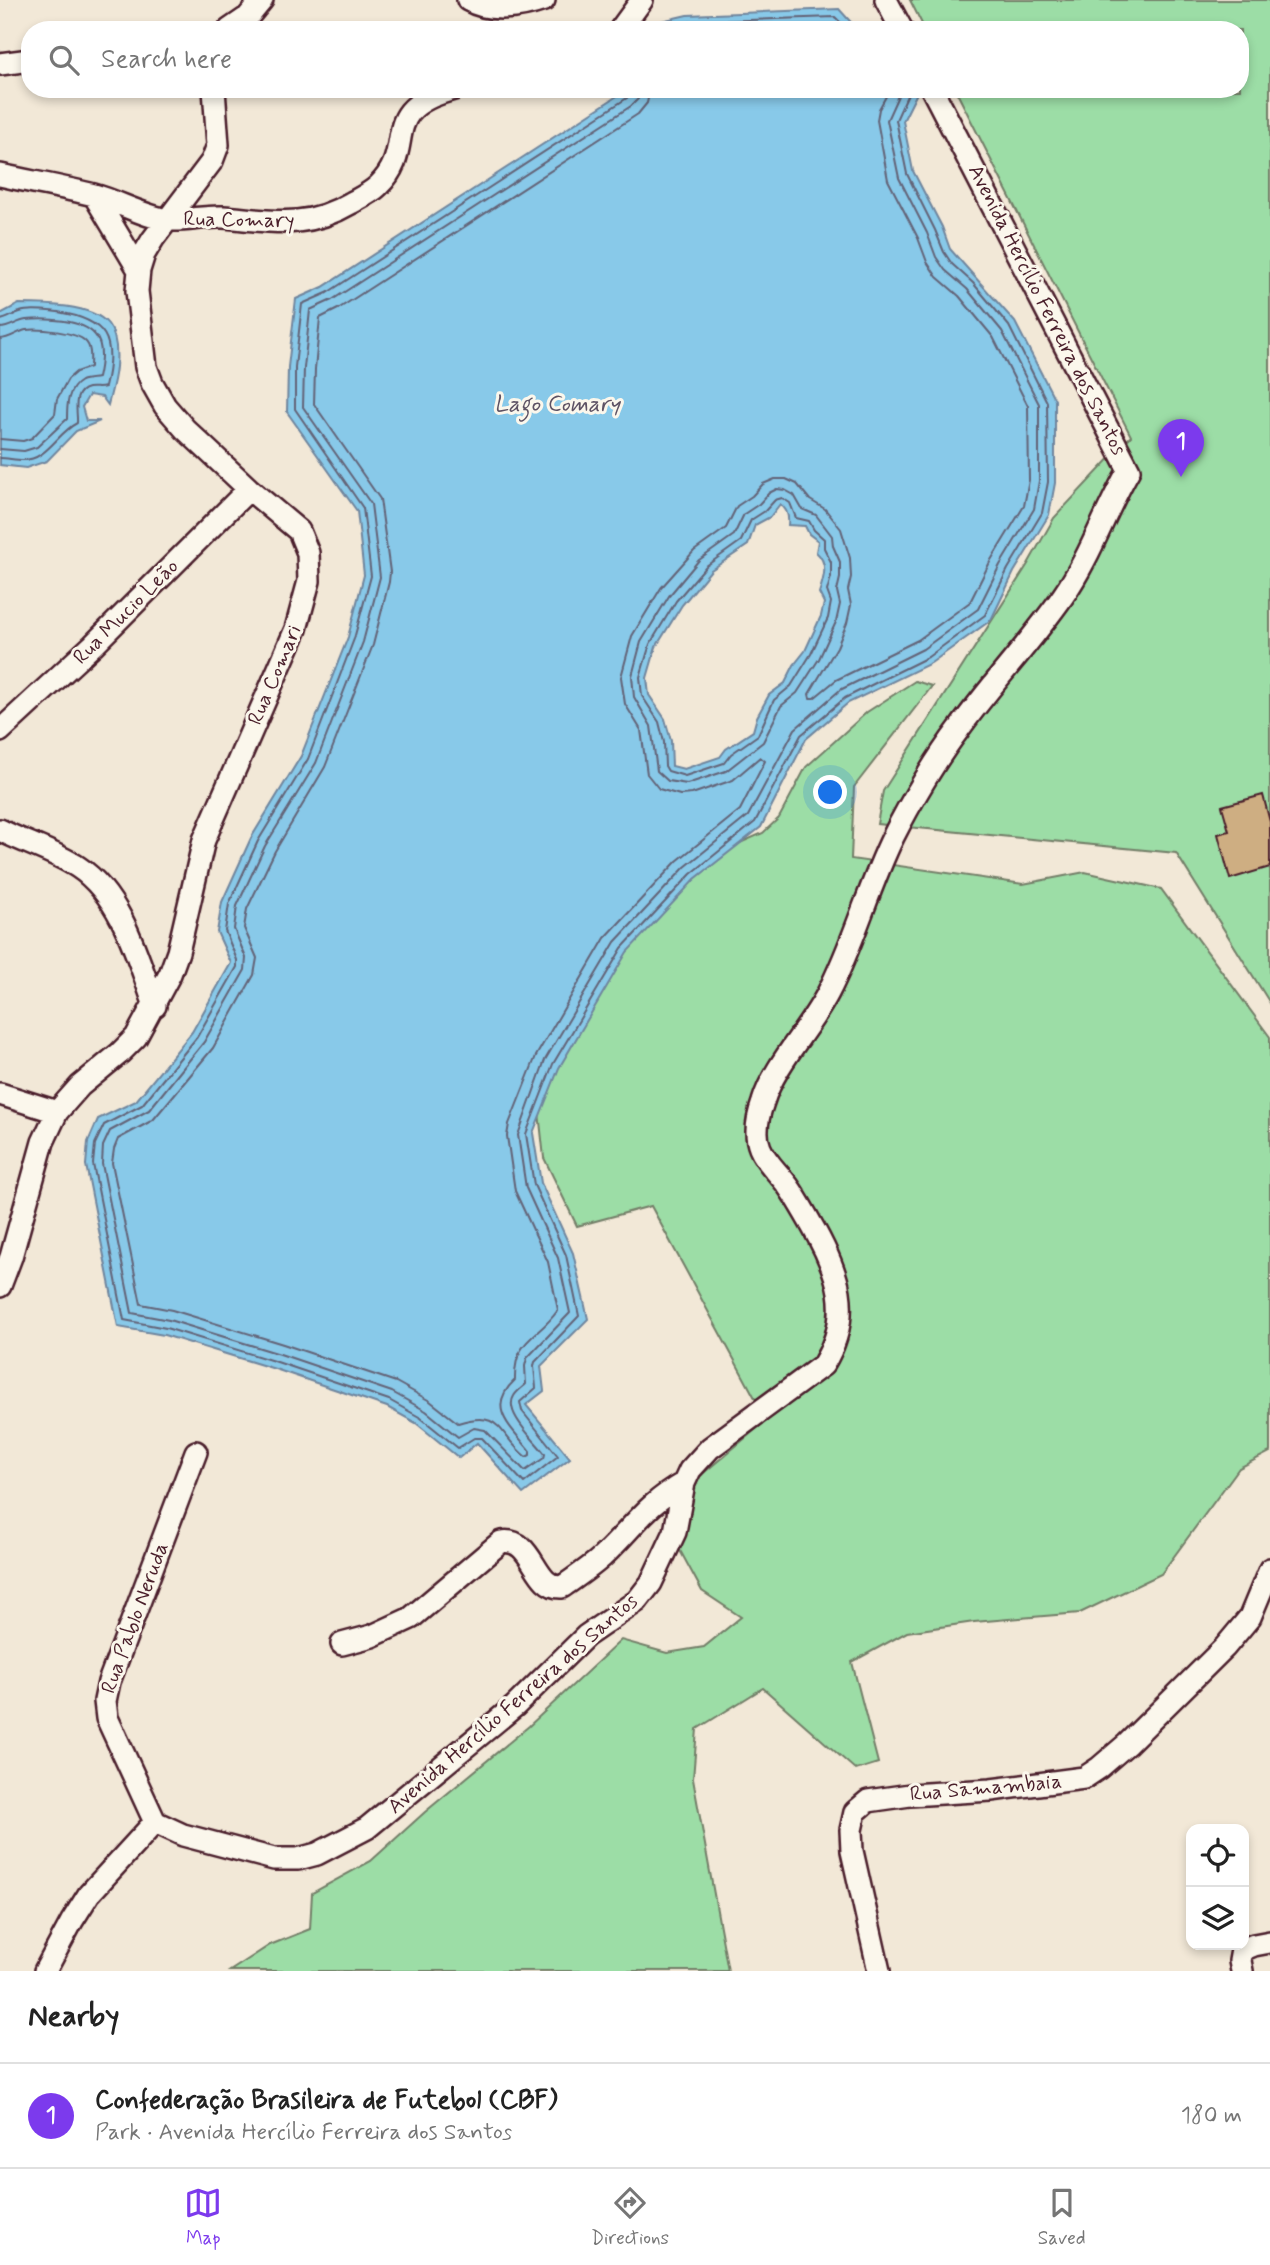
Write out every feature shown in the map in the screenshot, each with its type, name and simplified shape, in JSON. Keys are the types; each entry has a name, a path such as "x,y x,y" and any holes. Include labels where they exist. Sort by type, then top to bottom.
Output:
{"street":[{"path":"242,21 262,0"},
{"path":"468,0 497,8 544,0"},
{"path":"627,21 642,0"},
{"path":"886,0 897,21"},
{"path":"0,64 21,61"},
{"name":"Rua Comari","path":"0,1286 11,1257 43,1142 57,1112 80,1086 136,1037 155,1006 178,952 204,839 296,629 309,581 307,553 299,531 185,429 165,406 146,367 139,324 139,270 149,247 212,161 218,145 215,98"},
{"name":"Rua Comary","path":"169,220 222,217 285,223 321,217 344,207 377,187 388,174 394,163 404,118 411,109 430,98"},
{"name":"Avenida Hercílio Ferreira dos Santos","path":"155,1822 183,1835 274,1858 298,1859 317,1854 367,1828 515,1706 586,1636 637,1601 650,1583 675,1532 684,1483 690,1470 710,1448 823,1365 834,1349 840,1328 838,1280 824,1245 788,1185 758,1146 757,1127 762,1102 770,1083 827,994 893,837 957,730 1069,587 1098,536 1108,509 1129,470 937,98"},
{"path":"0,176 94,195 169,220"},
{"path":"94,195 139,270"},
{"name":"Rua Mucio Leão","path":"0,731 93,645 249,489"},
{"path":"0,830 68,861 97,882 124,925 155,1006"},
{"path":"0,1094 57,1112"},
{"name":"Rua Pablo Neruda","path":"155,1822 107,1718 105,1701 109,1682 196,1452"},
{"path":"342,1644 372,1636 411,1618 501,1542 511,1541 519,1545 546,1581 556,1587 562,1587 603,1556 645,1510 664,1494 684,1483"},
{"name":"Rua Samambaia","path":"879,1971 852,1851 851,1829 855,1812 868,1801 1084,1778 1127,1744 1225,1647 1250,1618 1270,1569"},
{"path":"46,1971 89,1894 155,1822"},
{"path":"1242,1971 1242,1950 1270,1942"}],"green space":[{"path":"910,0 1270,0 1270,1003 1176,853 877,824 883,791 1028,564 1054,518 1131,436 960,98 1249,98 1249,21 920,21"},
{"path":"915,681 932,686 854,787 851,859 1023,884 1085,872 1161,889 1270,1037 1270,1452 1239,1468 1161,1574 1080,1613 974,1622 907,1632 852,1662 878,1763 856,1770 763,1688 697,1729 693,1779 728,1971 230,1971 270,1945 310,1929 312,1893 371,1861 425,1812 529,1726 621,1640 667,1653 704,1647 741,1617 702,1591 670,1532 700,1476 767,1420 651,1206 577,1226 544,1158 539,1112 558,1051 626,934 692,864 763,833 779,818 806,767 867,712"}],"water":[{"path":"839,9 850,21 661,21 687,15"},
{"name":"Lago Comary","path":"614,98 914,98 903,121 913,171 942,227 950,249 1015,322 1055,400 1055,483 1049,515 1014,572 991,620 931,663 848,703 806,739 761,827 695,879 627,952 559,1068 533,1133 541,1183 573,1253 588,1319 541,1366 544,1391 526,1405 570,1458 523,1494 477,1443 459,1458 416,1423 387,1407 164,1335 118,1327 86,1165 88,1142 98,1119 136,1101 192,1032 231,963 217,932 222,902 251,838 301,756 348,637 364,575 357,511 287,412 288,367 296,299 323,287","holes":["780,504 787,513 788,525 805,526 809,534 818,541 816,552 824,566 819,593 824,603 821,616 805,651 785,683 769,695 753,731 726,749 720,757 684,769 672,766 671,741 665,719 649,695 647,678 656,647 682,605 711,570 748,545 755,525 770,517"]},
{"path":"19,304 66,306 91,312 108,324 115,339 116,351 115,377 108,405 102,397 89,395 82,407 86,421 100,421 76,431 47,461 26,468 0,465 0,314"}],"building":[{"path":"1263,795 1270,822 1270,867 1230,879 1218,834 1229,831 1222,806"}],"place":[{"name":"Confederação Brasileira de Futebol (CBF)","path":"1181,477"}]}
